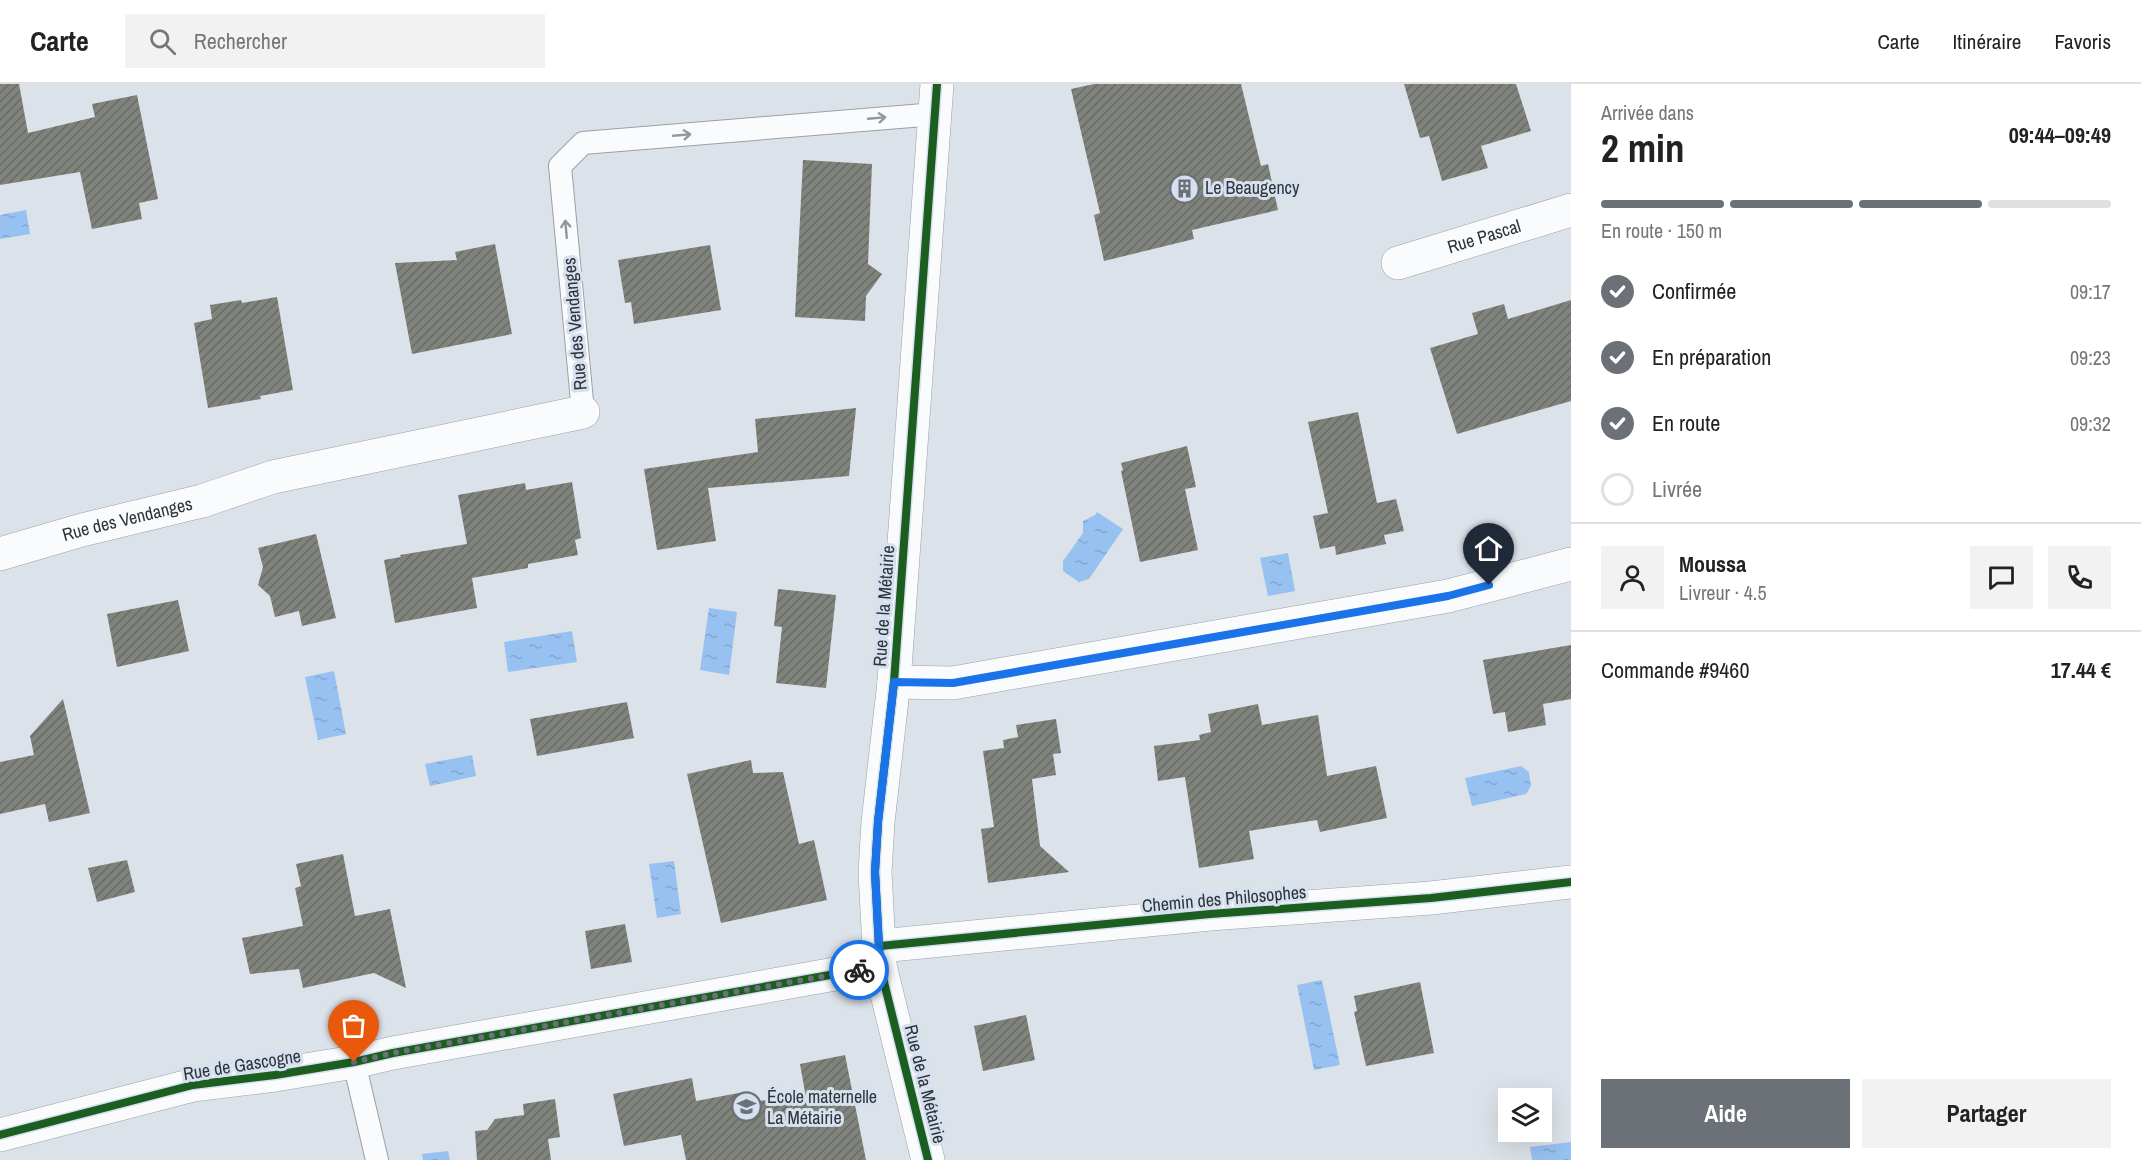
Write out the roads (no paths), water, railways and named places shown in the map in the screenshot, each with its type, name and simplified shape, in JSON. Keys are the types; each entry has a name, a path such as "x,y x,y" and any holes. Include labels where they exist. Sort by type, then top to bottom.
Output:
{"street":[{"name":"Rue de la Métairie","path":"928,1160 880,956 875,872 878,822 894,682 937,99"},
{"name":"Rue Pascal","path":"1398,263 1571,210"},
{"name":"Rue des Vendanges","path":"0,554 82,530 202,501 273,477 583,412"},
{"path":"894,682 953,683 1448,596 1571,564"},
{"name":"Chemin des Philosophes","path":"880,956 1210,914 1431,898 1571,882"},
{"name":"Rue de Gascogne","path":"0,1135 193,1085 354,1062 880,956"}],"lane":[{"name":"Rue des Vendanges","path":"583,412 560,166 584,143 937,99"},
{"path":"354,1062 377,1160"}],"water":[{"path":"26,210 30,234 0,239 0,215"},
{"path":"1097,512 1123,529 1089,579 1079,582 1063,571 1063,561 1083,533 1083,521"},
{"path":"1288,553 1295,591 1268,596 1260,558"},
{"path":"709,608 737,612 729,675 700,670"},
{"path":"572,631 577,662 508,672 504,642"},
{"path":"334,671 346,734 318,740 305,677"},
{"path":"472,755 476,776 430,786 425,764"},
{"path":"1521,766 1529,772 1531,786 1526,794 1472,806 1465,778"},
{"path":"674,861 681,914 657,918 649,864"},
{"path":"1322,980 1340,1065 1314,1070 1297,985"},
{"path":"1571,1142 1571,1160 1532,1160 1530,1147"},
{"path":"448,1151 450,1160 423,1160 422,1154"}],"place":[{"name":"Le Beaugency","path":"1184,188"},
{"name":"École maternelle La Métairie","path":"746,1107"}]}
